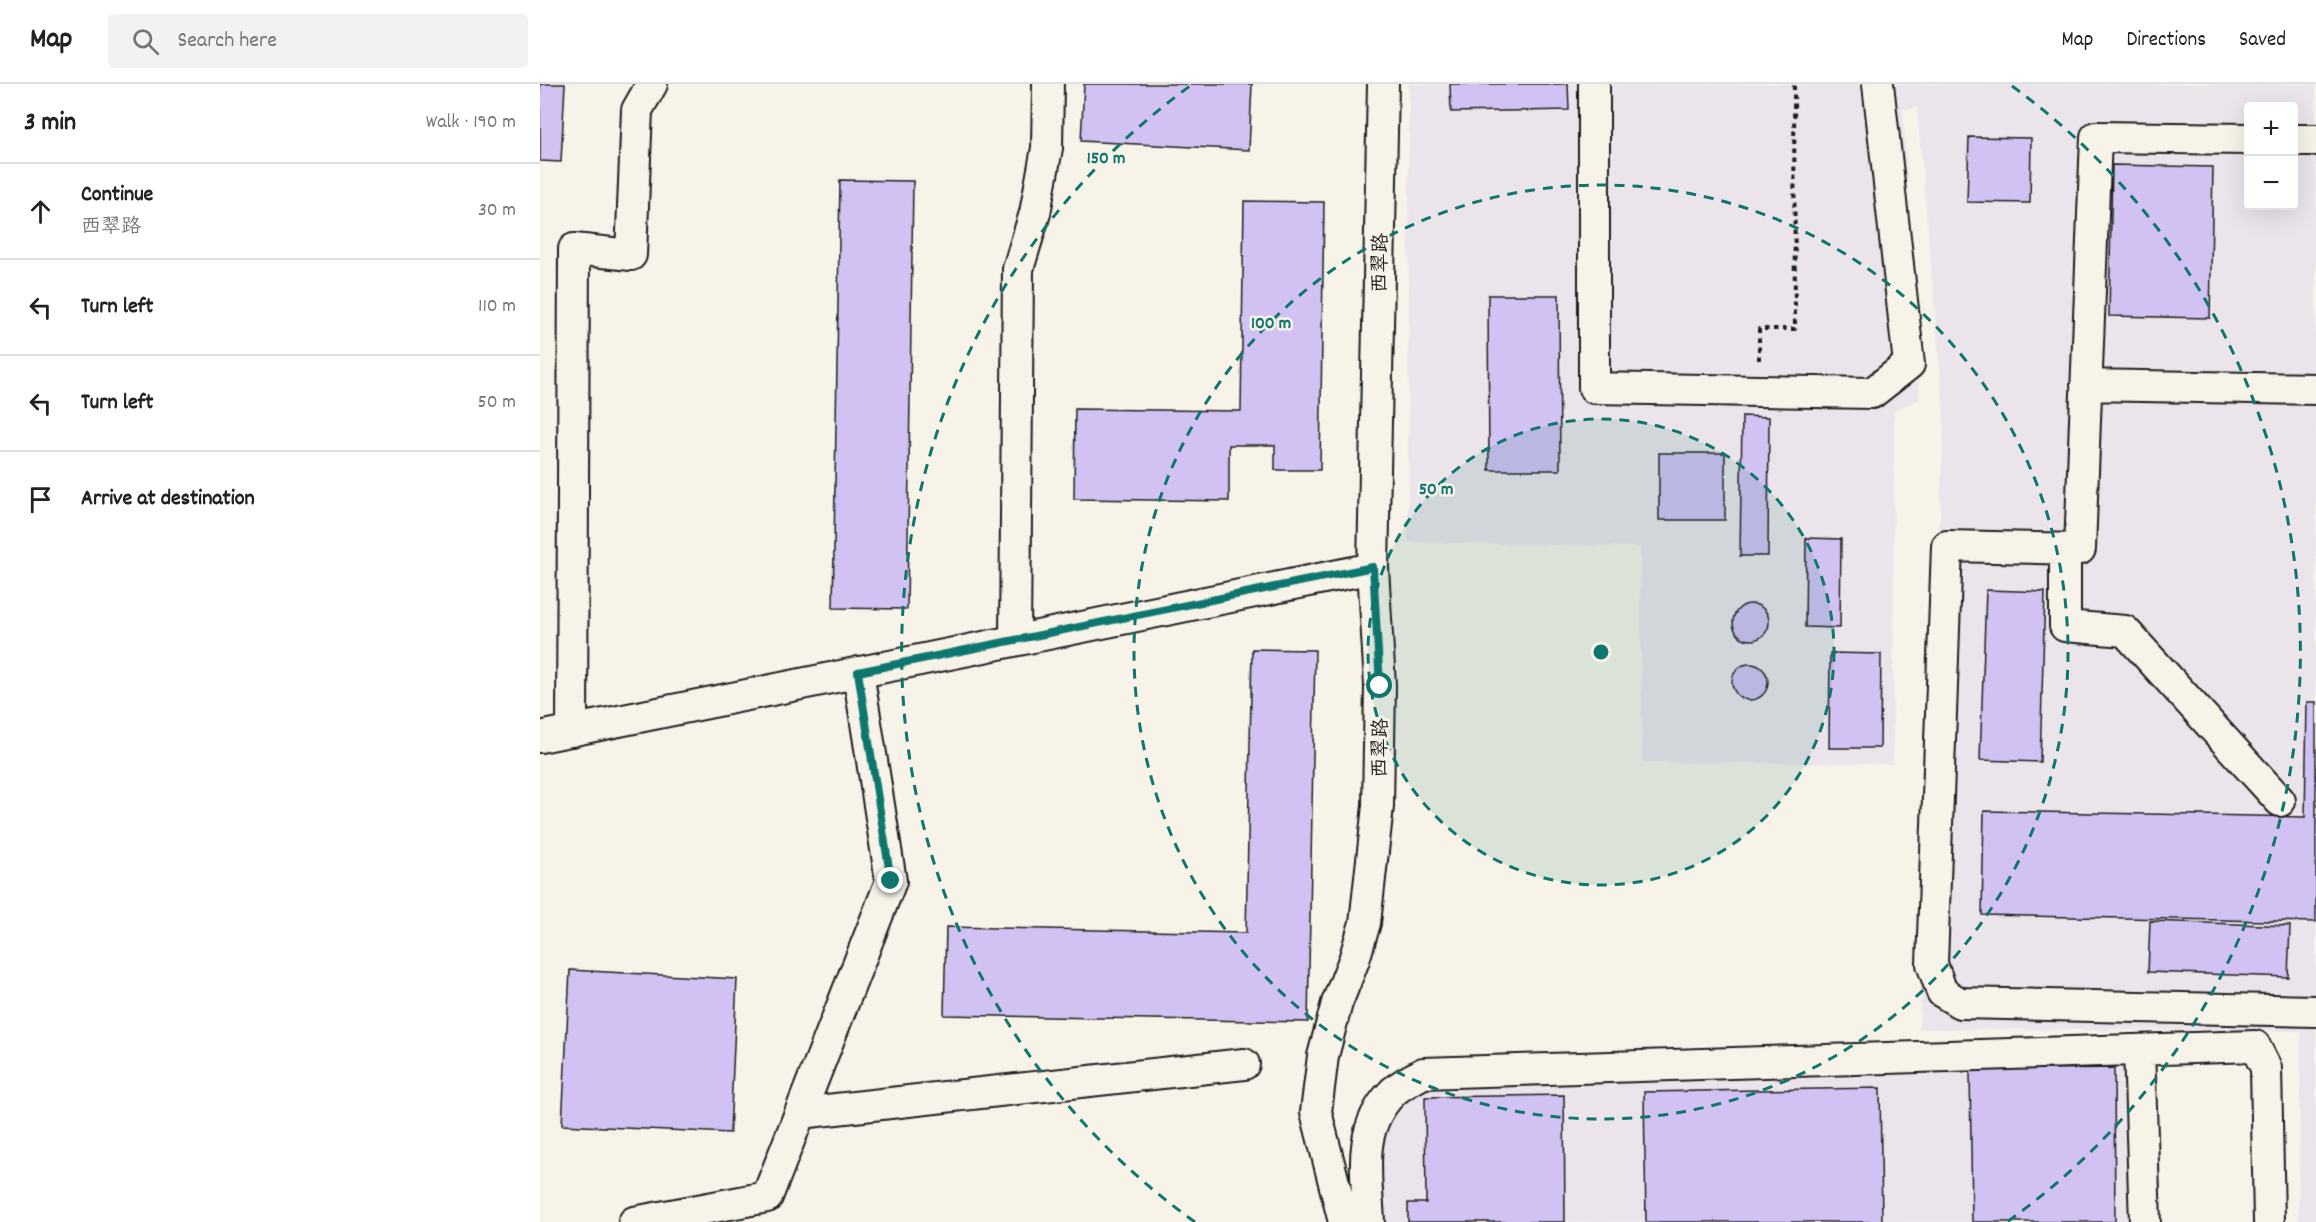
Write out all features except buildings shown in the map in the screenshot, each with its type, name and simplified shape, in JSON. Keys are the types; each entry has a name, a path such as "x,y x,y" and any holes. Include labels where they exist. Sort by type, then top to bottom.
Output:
{"street":[{"path":"572,731 574,249 631,255 638,110 652,84"},
{"path":"1014,640 1018,269 1035,213 1047,148 1048,84"},
{"name":"西翠路","path":"1344,1222 1316,1112 1323,1056 1337,1004 1365,923 1378,806 1380,686 1373,567 1383,84"},
{"path":"1594,84 1594,388 1872,393 1909,364 1878,84"},
{"path":"2244,140 2096,137 2080,549 1947,546 1932,964 1942,992 1960,1003 2316,1011"},
{"path":"2298,140 2316,140"},
{"path":"2086,385 2316,389"},
{"path":"2065,549 2065,626 2125,631 2280,801"},
{"path":"540,737 1373,567"},
{"path":"634,1222 767,1197 891,881 858,672"},
{"path":"1369,1222 1365,1144 1376,1114 1392,1092 1423,1073 2255,1046 2266,1068 2269,1222"},
{"path":"2139,1050 2145,1222"},
{"path":"800,1113 1244,1064"}],"path":[{"path":"1758,391 1759,329 1795,329 1794,84"}],"shaded area":[{"path":"1409,84 2316,84 2316,1222 2298,1222 2301,1031 1919,1029 1944,414 1917,108 1903,109 1920,399 1894,411 1893,764 1642,762 1640,547 1408,542"},
{"path":"2141,1057 2145,1222 1378,1222 1376,1151 1391,1109 1409,1093 1438,1081"}],"route":[{"path":"891,881 858,672 1373,567 1380,686"}]}
